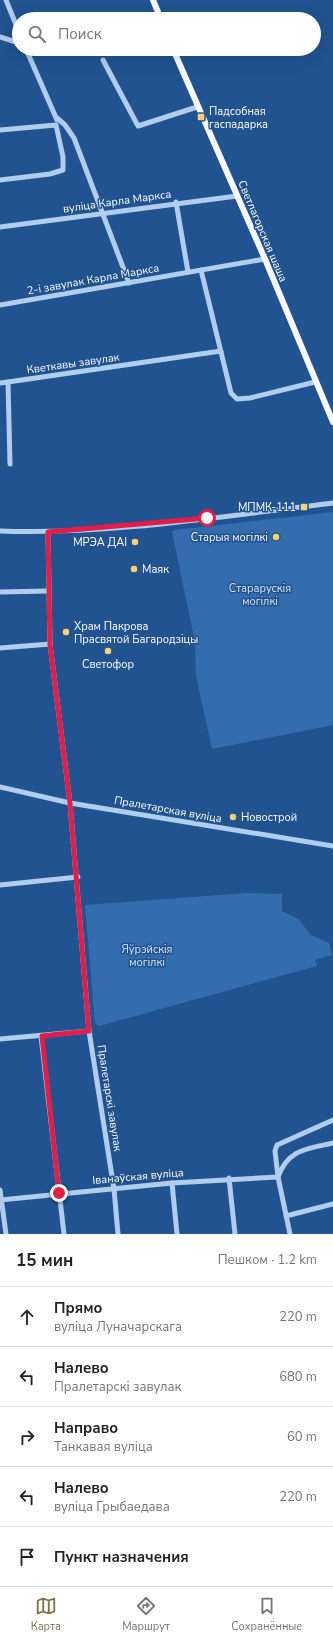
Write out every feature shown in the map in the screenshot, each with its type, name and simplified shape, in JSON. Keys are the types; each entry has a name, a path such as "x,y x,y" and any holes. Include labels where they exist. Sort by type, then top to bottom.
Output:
{"main road":[{"path":"153,0 158,12"},
{"name":"Светлагорская шаша","path":"176,56 333,422"}],"street":[{"path":"6,0 12,15"},
{"path":"0,37 12,41"},
{"path":"29,56 57,118 65,125 74,138 129,283"},
{"path":"103,60 138,126 197,108"},
{"path":"0,180 50,174 63,170 63,157 56,125 57,118"},
{"path":"0,130 56,125"},
{"name":"вуліца Карла Маркса","path":"0,227 176,202 237,196"},
{"path":"176,202 188,272"},
{"name":"2-і завулак Карла Маркса","path":"0,305 264,259"},
{"path":"201,270 231,393 237,399 250,398 315,382"},
{"name":"Кветкавы завулак","path":"0,383 221,351"},
{"path":"8,382 10,464"},
{"path":"0,531 48,532 156,524 333,503"},
{"name":"Пралетарскі завулак","path":"48,532 50,644 78,877 89,1031 114,1189 118,1234"},
{"path":"0,592 48,591"},
{"path":"0,648 50,644"},
{"name":"Пралетарская вуліца","path":"0,787 70,803 333,846"},
{"path":"0,885 78,877"},
{"path":"0,1039 89,1031"},
{"path":"42,1036 64,1234"},
{"path":"290,1234 274,1151 277,1145 333,1120"},
{"path":"278,1177 289,1156 302,1150 333,1142"},
{"name":"Іванаўская вуліца","path":"1,1200 59,1193 229,1178 278,1177"},
{"path":"229,1178 235,1234"},
{"path":"172,1183 178,1234"},
{"path":"0,1190 6,1234"},
{"path":"286,1216 333,1204"}],"green space":[{"name":"Старарускія могілкі","path":"333,512 333,725 212,749 196,676 195,642 172,532 175,530"},
{"name":"Яўрэйскія могілкі","path":"246,893 282,894 282,911 298,919 311,935 329,943 332,955 315,960 317,966 99,1026 95,1023 85,905"}],"place":[{"name":"Падсобная гаспадарка","path":"201,117"},
{"name":"МПМК-111","path":"304,507"},
{"name":"Старыя могілкі","path":"276,537"},
{"name":"МРЭА ДАІ","path":"135,542"},
{"name":"Маяк","path":"134,569"},
{"name":"Храм Пакрова Прасвятой Багародзіцы","path":"66,632"},
{"name":"Светофор","path":"108,651"},
{"name":"Новострой","path":"233,817"}],"route":[{"path":"59,1193 42,1036 89,1031 78,894 78,877 50,644 48,532 156,524 207,518"}]}
